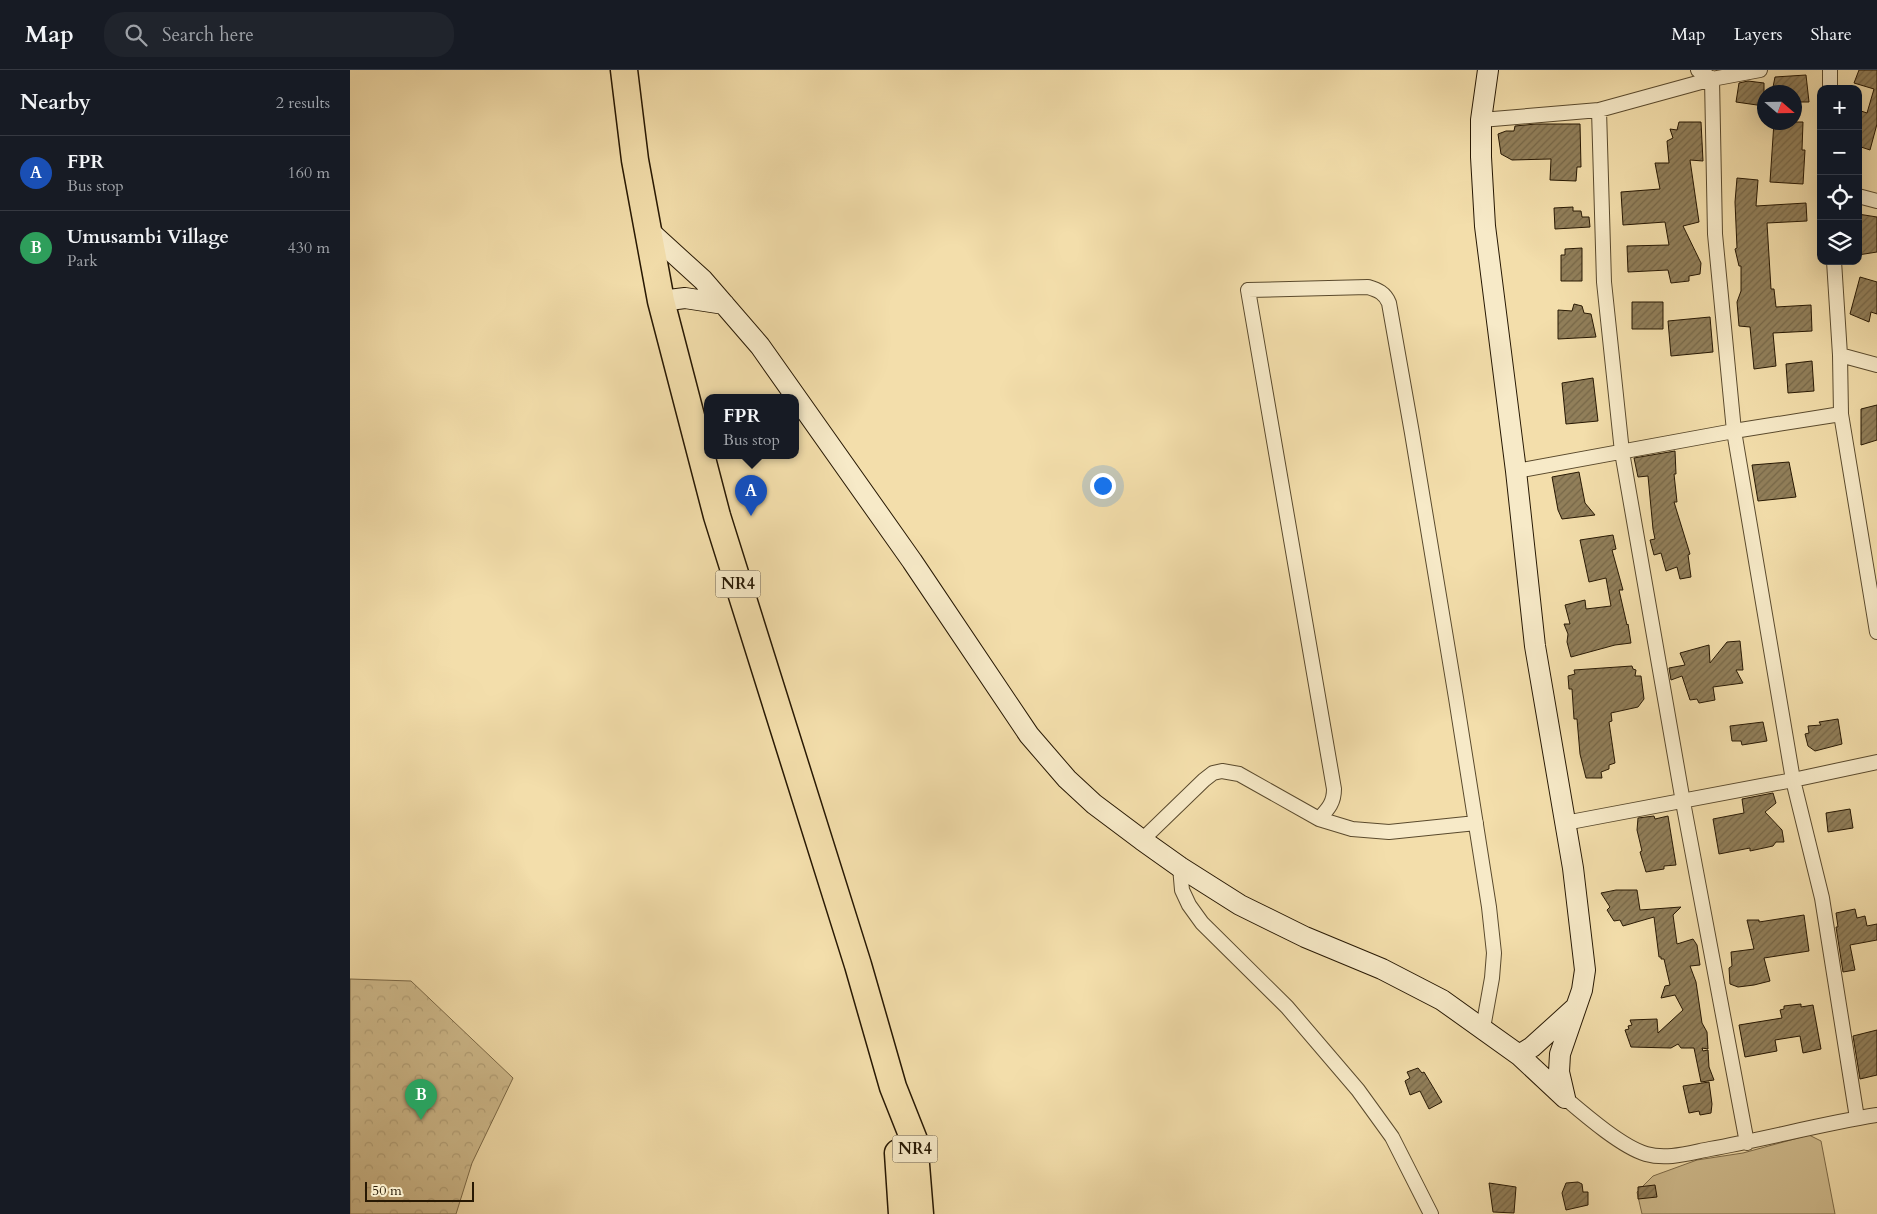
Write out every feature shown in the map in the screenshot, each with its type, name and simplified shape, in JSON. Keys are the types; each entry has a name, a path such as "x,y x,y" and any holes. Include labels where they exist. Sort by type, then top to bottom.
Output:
{"highway":[{"name":"NR4","path":"626,71 635,160 661,301 717,516 858,965 893,1087 914,1140 920,1214"},
{"name":"NR4","path":"893,1087 902,1214"}],"street":[{"path":"1488,70 1481,120 1485,226 1516,471 1535,646 1578,900 1584,970 1582,990 1560,1054 1559,1072 1565,1098"},
{"path":"1698,70 1712,79"},
{"path":"1481,120 1599,110 1712,79 1760,70"},
{"path":"1830,70 1830,85"},
{"path":"1712,79 1715,234 1734,431 1793,780 1822,898 1857,1118"},
{"path":"1599,110 1604,282 1622,452 1747,1143"},
{"path":"1862,197 1877,201"},
{"path":"648,230 703,280 760,346 794,394"},
{"path":"1834,265 1840,355 1841,414 1877,632"},
{"path":"1319,819 1331,806 1334,790 1248,290 1368,287 1376,289 1386,297 1412,433 1476,823 1494,953 1492,978 1483,1028"},
{"path":"661,301 685,298 724,304"},
{"path":"1840,355 1877,364"},
{"path":"799,401 912,561 1029,735 1067,779 1094,804 1180,867 1240,905 1268,920 1411,983 1442,1000 1519,1055 1590,1119 1644,1154 1667,1157 1747,1143 1877,1115"},
{"path":"1516,471 1734,431 1841,414"},
{"path":"1565,823 1684,802 1877,762"},
{"path":"1142,840 1204,780 1213,773 1222,771 1239,774 1319,819 1352,829 1389,832 1476,823"},
{"path":"1180,867 1182,890 1189,905 1202,923 1287,1007 1358,1090 1392,1137 1431,1214"},
{"path":"1519,1055 1575,1008"}],"green space":[{"path":"350,979 411,981 513,1078 472,1163 456,1214 350,1214"},
{"path":"1809,1135 1821,1141 1835,1214 1642,1214 1637,1192 1653,1176 1697,1160 1743,1153"}],"building":[{"path":"1859,70 1877,70 1877,124 1870,150 1862,147 1862,111 1867,113 1874,89 1854,83"},
{"path":"1806,75 1809,102 1802,102 1802,85 1773,85 1775,77"},
{"path":"1748,81 1764,83 1764,85 1757,85 1757,105 1736,102 1739,83"},
{"path":"1679,122 1701,122 1703,161 1690,160 1699,222 1683,226 1701,263 1700,274 1689,276 1689,281 1671,283 1668,270 1628,272 1627,246 1669,245 1665,222 1623,225 1621,192 1660,189 1655,163 1669,163 1667,141 1673,138 1670,129 1677,130"},
{"path":"1803,122 1802,150 1805,150 1803,184 1770,182 1773,130 1802,130"},
{"path":"1580,124 1581,167 1577,167 1576,181 1550,180 1551,159 1512,160 1501,154 1498,134 1514,131 1515,126"},
{"path":"1737,178 1758,180 1756,206 1806,203 1807,221 1767,223 1771,289 1774,289 1776,307 1811,305 1812,331 1773,333 1776,366 1754,369 1750,327 1739,326 1737,302 1741,291 1741,266 1739,266 1735,249 1737,248 1735,202"},
{"path":"1573,207 1573,211 1581,211 1582,217 1589,217 1590,227 1555,229 1554,208"},
{"path":"1862,215 1877,217 1877,252 1862,254"},
{"path":"1582,248 1582,281 1561,281 1561,255 1565,255 1565,249"},
{"path":"1860,277 1877,282 1877,314 1871,312 1869,322 1850,314"},
{"path":"1632,302 1663,302 1663,329 1632,329"},
{"path":"1574,304 1582,306 1584,313 1591,314 1596,337 1558,339 1558,310 1572,311"},
{"path":"1710,317 1713,352 1671,356 1668,321"},
{"path":"1812,361 1814,391 1788,393 1786,364"},
{"path":"1593,378 1598,421 1566,424 1562,383"},
{"path":"1877,405 1877,440 1861,445 1861,409"},
{"path":"1675,451 1676,474 1674,474 1677,502 1674,502 1690,554 1688,555 1691,577 1680,579 1677,567 1666,571 1661,553 1654,555 1650,540 1655,539 1648,476 1638,477 1634,458"},
{"path":"1789,462 1796,497 1758,501 1752,465"},
{"path":"1579,472 1585,503 1595,515 1562,519 1558,510 1552,477"},
{"path":"1613,535 1616,549 1612,550 1623,590 1619,590 1631,643 1615,645 1571,657 1567,642 1568,634 1564,624 1570,624 1565,605 1585,600 1586,609 1611,606 1606,578 1589,582 1580,540"},
{"path":"1740,641 1743,670 1736,670 1743,683 1713,687 1715,700 1699,703 1697,699 1690,700 1682,676 1671,680 1669,668 1685,665 1680,653 1709,645 1710,663 1727,642"},
{"path":"1632,666 1636,670 1635,676 1641,676 1644,699 1638,707 1611,713 1612,721 1609,722 1615,763 1609,765 1609,769 1601,772 1602,778 1586,778 1580,754 1577,719 1574,719 1572,689 1569,689 1568,676 1575,674 1574,670"},
{"path":"1838,719 1842,744 1815,751 1808,746 1805,734 1809,733 1808,726 1821,725 1819,722"},
{"path":"1763,722 1767,741 1742,745 1741,741 1732,741 1730,726"},
{"path":"1773,793 1776,803 1765,812 1782,830 1784,842 1776,842 1773,846 1750,851 1750,848 1719,854 1713,819 1744,813 1742,799"},
{"path":"1850,809 1853,828 1828,832 1826,813"},
{"path":"1654,816 1655,819 1668,816 1676,865 1664,866 1664,869 1646,872 1640,852 1642,851 1637,830 1638,818"},
{"path":"1616,890 1637,890 1640,910 1681,907 1673,915 1677,944 1693,939 1697,945 1700,965 1690,966 1696,982 1702,1023 1707,1032 1708,1049 1702,1048 1703,1051 1708,1050 1709,1067 1714,1080 1701,1082 1694,1048 1681,1048 1678,1044 1671,1048 1631,1047 1625,1030 1629,1029 1628,1026 1632,1025 1630,1020 1657,1019 1658,1033 1683,1010 1675,995 1661,998 1665,986 1670,985 1664,959 1659,957 1654,917 1623,926 1620,920 1614,921 1607,910 1610,907 1601,893"},
{"path":"1855,909 1857,918 1865,916 1867,926 1877,924 1877,940 1850,945 1855,970 1843,972 1836,927 1838,927 1836,913"},
{"path":"1804,915 1809,951 1764,958 1770,981 1738,987 1730,984 1731,952 1754,949 1747,920 1759,920 1759,922"},
{"path":"1801,1004 1801,1007 1813,1005 1821,1049 1803,1053 1800,1036 1775,1040 1777,1051 1745,1057 1739,1025 1782,1018 1780,1010 1784,1009 1784,1006"},
{"path":"1877,1030 1877,1075 1860,1079 1853,1036"},
{"path":"1418,1068 1422,1073 1424,1072 1442,1102 1429,1109 1420,1091 1410,1095 1405,1081 1410,1078 1407,1072"},
{"path":"1709,1082 1712,1104 1711,1113 1700,1115 1699,1111 1689,1113 1683,1086"},
{"path":"1578,1182 1582,1184 1583,1192 1588,1192 1588,1205 1566,1210 1562,1193 1566,1183"},
{"path":"1489,1183 1516,1187 1514,1213 1493,1212"},
{"path":"1655,1185 1657,1197 1638,1199 1638,1187"}],"place":[{"name":"FPR","path":"751,516"},
{"name":"Umusambi Village","path":"421,1120"}]}
